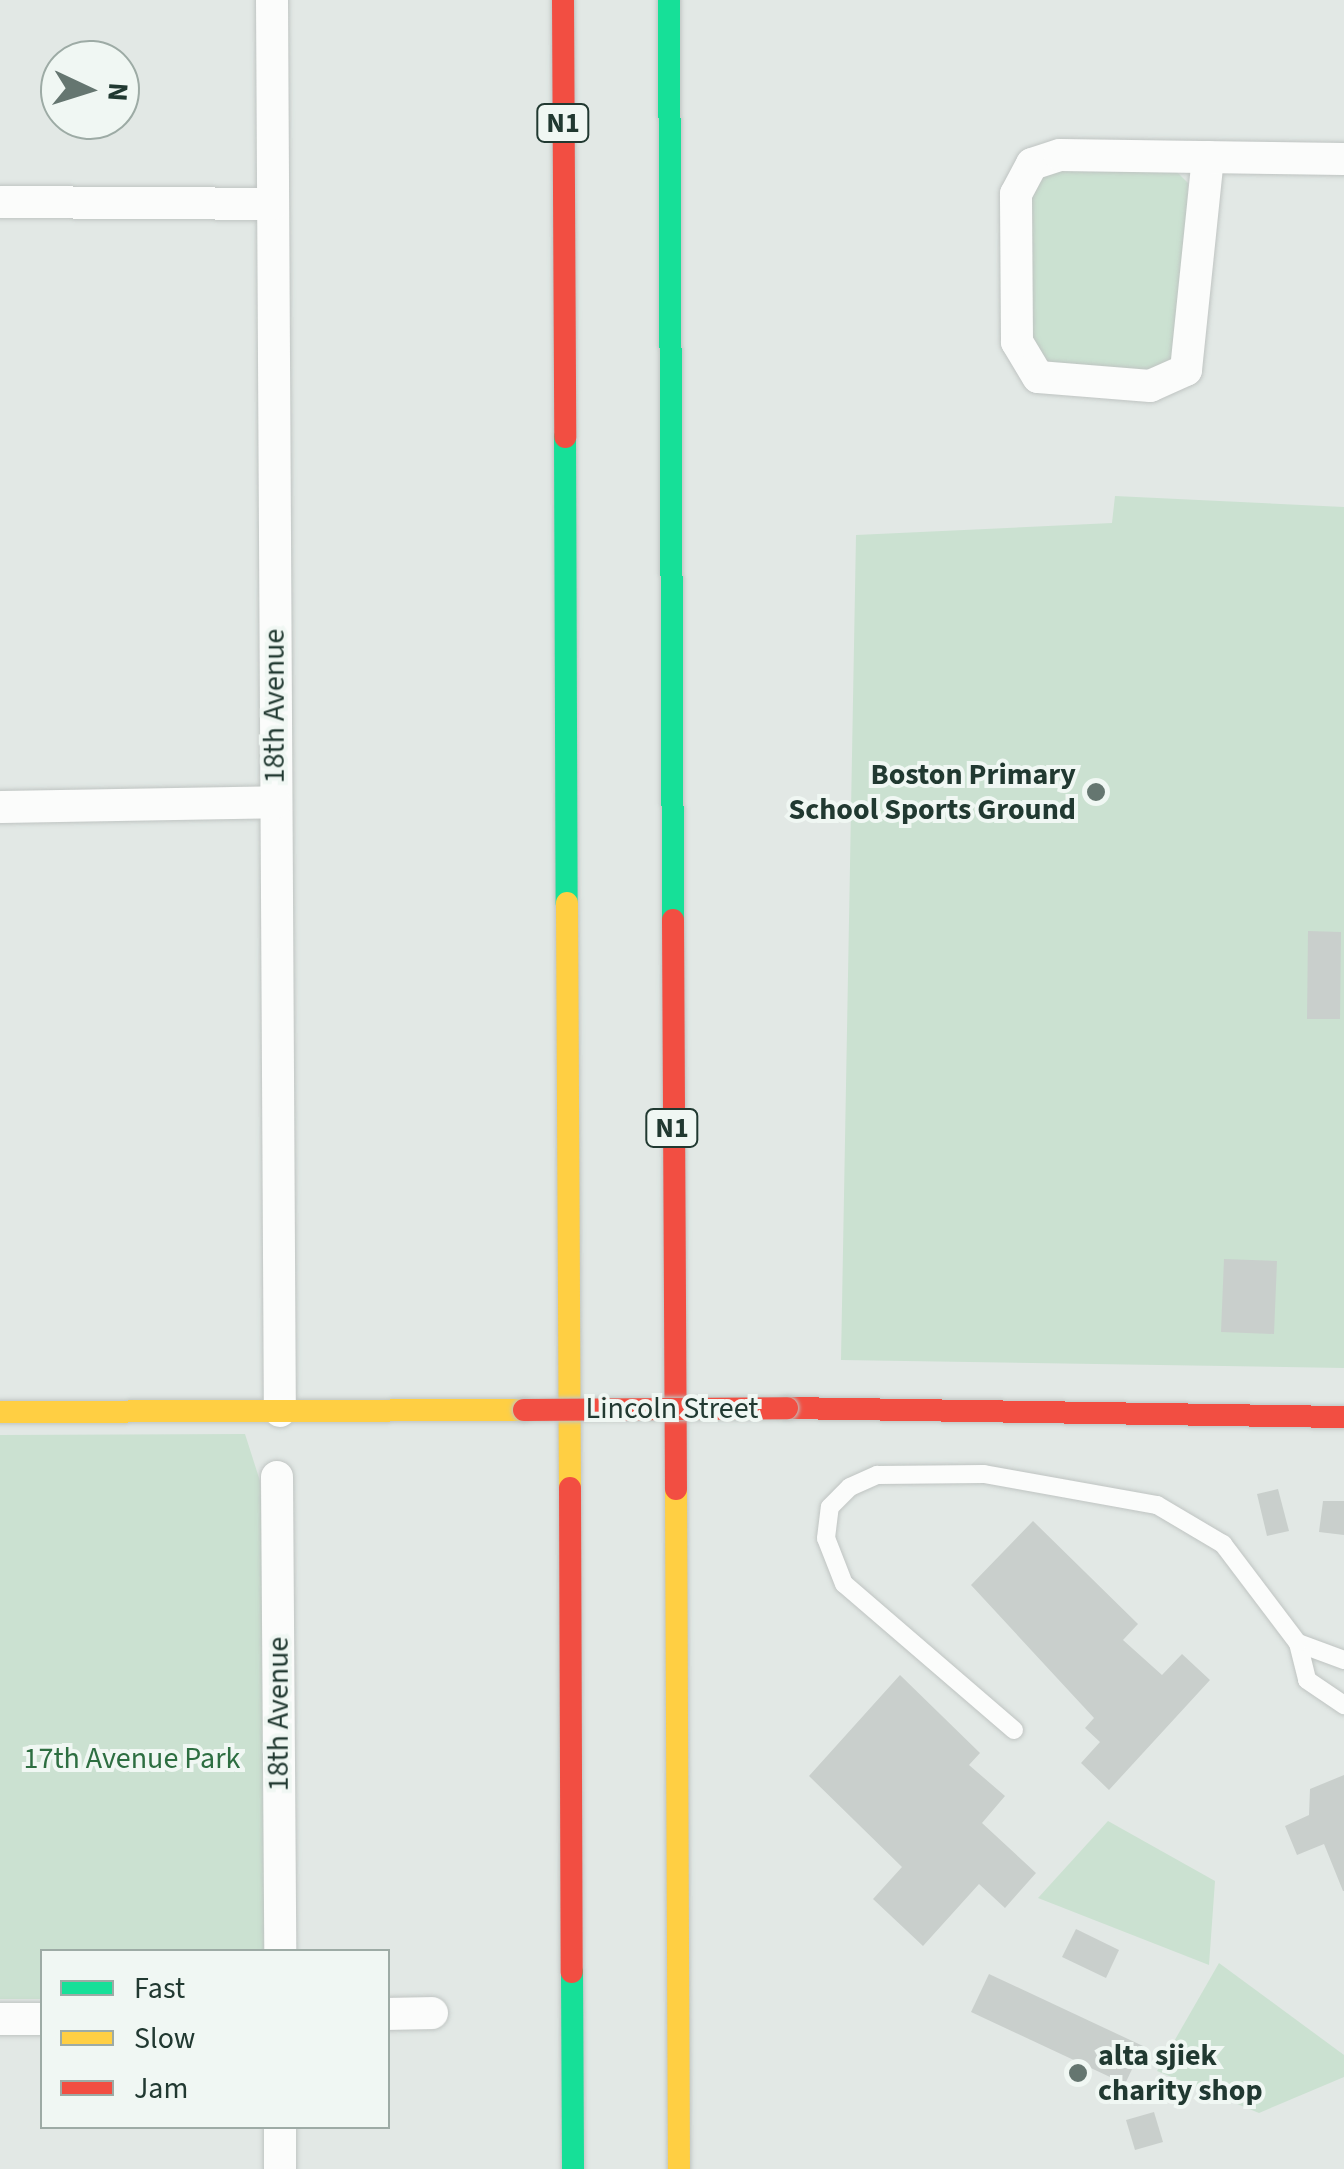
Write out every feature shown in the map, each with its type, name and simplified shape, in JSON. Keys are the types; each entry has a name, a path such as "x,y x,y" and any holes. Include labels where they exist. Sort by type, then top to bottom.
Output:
{"main road":[{"path":"540,0 564,245"},
{"name":"N1","path":"562,0 572,2169"},
{"name":"N1","path":"669,0 679,2169"},
{"path":"669,86 688,0"},
{"name":"Lincoln Street","path":"0,1412 787,1408 1344,1417"}],"street":[{"name":"18th Avenue","path":"272,0 280,1411"},
{"path":"1208,157 1186,370 1160,386 1038,378 1017,342 1024,172 1050,155 1208,157 1344,160"},
{"path":"0,202 273,204"},
{"path":"0,806 275,802"},
{"name":"18th Avenue","path":"277,1478 280,1949"},
{"path":"390,2014 432,2013"},
{"path":"0,2019 40,2018"},
{"path":"280,2129 280,2169"}],"lane":[{"path":"1014,1730 844,1584 826,1538 830,1507 850,1488 877,1475 984,1474 1157,1505 1223,1544 1298,1643 1307,1680 1344,1706"},
{"path":"1298,1643 1344,1660"}],"green space":[{"path":"1043,171 1177,172 1188,183 1182,346 1162,372 1060,370 1032,351 1032,183"},
{"name":"Boston Primary School Sports Ground","path":"1115,496 1344,507 1344,1368 841,1360 856,535 1112,523"},
{"name":"17th Avenue Park","path":"245,1434 260,1481 264,1566 264,1949 40,1949 40,1999 0,1999 0,1435"},
{"path":"1108,1821 1215,1881 1209,1965 1038,1898"},
{"path":"1219,1963 1344,2055 1344,2077 1259,2113 1157,2071"}],"building":[{"path":"1308,931 1341,932 1340,1019 1307,1019"},
{"path":"1224,1259 1277,1261 1274,1334 1221,1332"},
{"path":"1278,1489 1289,1531 1267,1536 1257,1494"},
{"path":"1323,1501 1344,1501 1344,1535 1319,1532"},
{"path":"1033,1521 1138,1624 1123,1640 1162,1675 1182,1654 1210,1680 1109,1790 1081,1763 1100,1742 1085,1728 1094,1718 971,1585"},
{"path":"900,1675 980,1753 969,1765 1005,1796 982,1823 1036,1873 1005,1908 979,1884 923,1946 873,1899 902,1867 809,1776"},
{"path":"1344,1775 1343,1891 1324,1844 1297,1855 1285,1826 1309,1815 1310,1789"},
{"path":"1076,1929 1119,1950 1106,1978 1062,1957"},
{"path":"989,1974 1143,2046 1125,2084 971,2012"},
{"path":"1154,2112 1163,2142 1135,2150 1126,2120"}],"traffic: fast":[{"path":"669,0 673,920"},
{"path":"565,437 567,903"},
{"path":"572,1972 573,2169"}],"traffic: slow":[{"path":"567,903 570,1488"},
{"path":"0,1412 524,1410"},
{"path":"676,1489 679,2169"}],"traffic: jam":[{"path":"563,0 565,437"},
{"path":"673,920 676,1489"},
{"path":"787,1408 1344,1417"},
{"path":"524,1410 787,1408"},
{"path":"570,1488 572,1972"}],"place":[{"name":"Boston Primary School Sports Ground","path":"1096,792"},
{"name":"alta sjiek charity shop","path":"1078,2073"}]}
